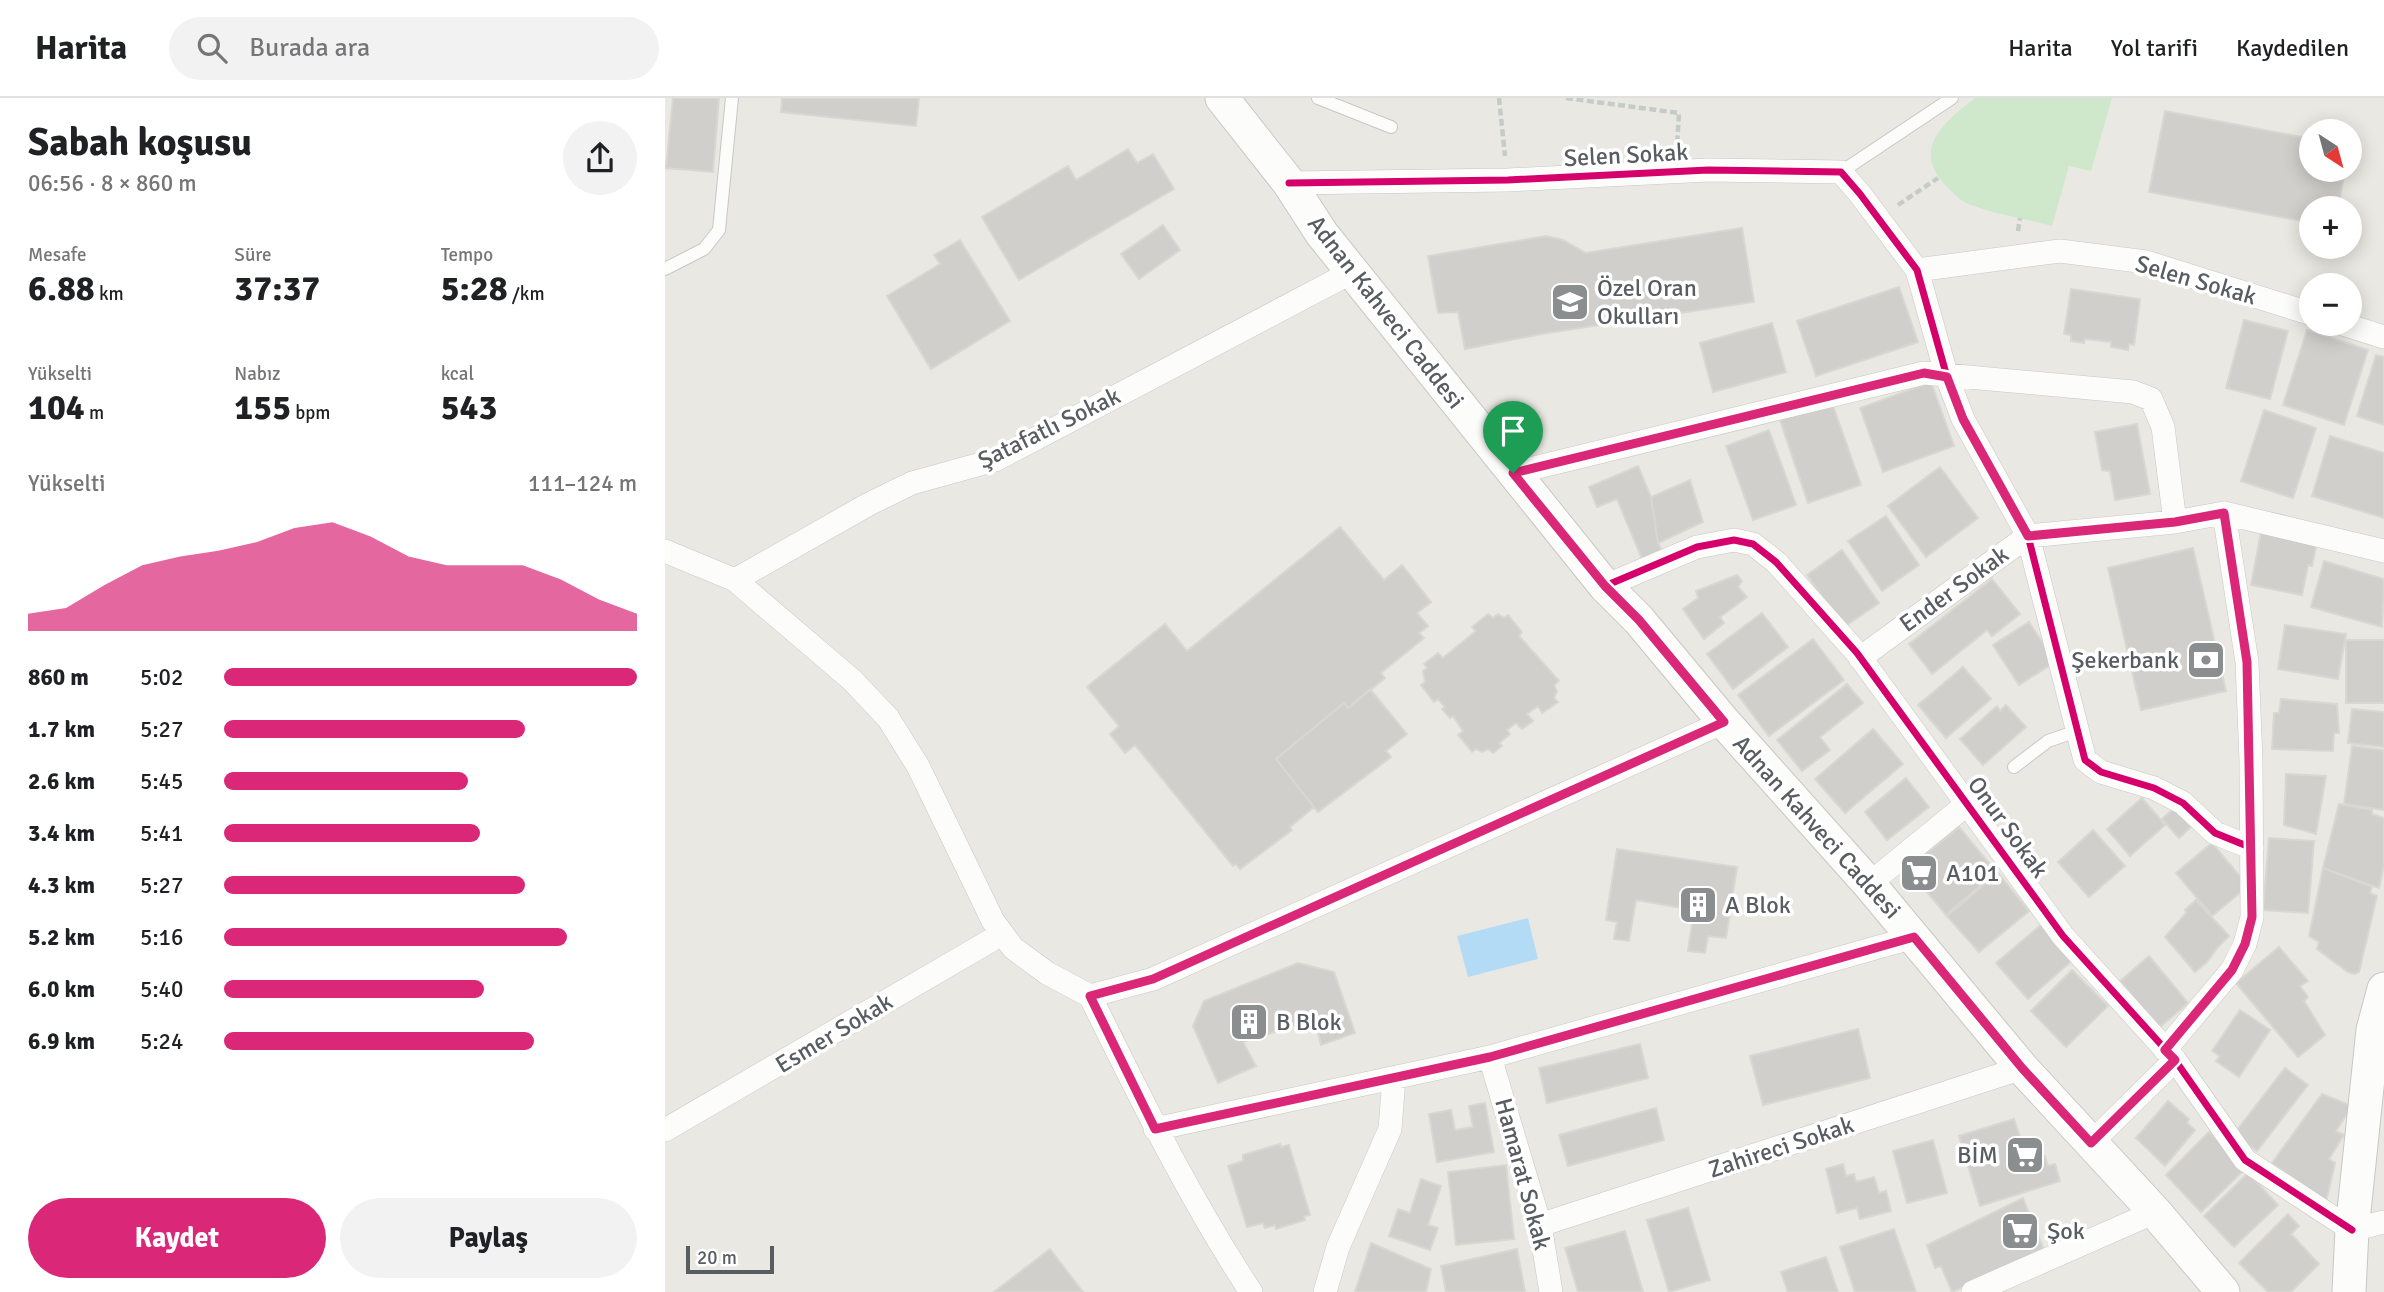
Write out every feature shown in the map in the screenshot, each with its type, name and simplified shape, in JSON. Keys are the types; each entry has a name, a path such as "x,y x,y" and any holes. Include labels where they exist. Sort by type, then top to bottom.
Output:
{"main road":[{"name":"Adnan Kahveci Caddesi","path":"1222,98 1289,183 1322,234 1605,586 1639,620 1724,722 1869,884 2022,1068 2155,1212 2219,1289"},
{"path":"2349,1292 2352,1230 2384,989"}],"street":[{"name":"Selen Sokak","path":"1289,183 1508,180 1708,170 1841,172"},
{"path":"1841,172 1917,270 1947,377 1963,419 2028,536 2085,760 2101,772 2154,788 2174,798 2215,833 2252,848"},
{"name":"Selen Sokak","path":"1917,270 2060,251 2146,262 2299,310"},
{"name":"Şatafatlı Sokak","path":"735,580 912,483 995,460 1352,272"},
{"path":"2362,330 2384,337"},
{"path":"1513,473 1924,373 2133,392 2151,399 2163,428 2175,522"},
{"path":"2091,1143 2170,1055 2232,970 2245,944 2252,917 2247,662 2224,513"},
{"name":"Ender Sokak","path":"1860,658 2028,536 2175,522 2224,513 2384,551"},
{"name":"Onur Sokak","path":"1605,586 1697,547 1734,540 1753,544 1776,562 1860,658 2063,936 2170,1055 2245,1160 2352,1230"},
{"path":"665,551 735,580 852,680 888,718 918,766 993,921 1013,948 1047,973 1090,996 1155,1129 1215,1237 1251,1292"},
{"path":"1090,996 1153,979 1724,722"},
{"path":"1869,884 1967,804"},
{"name":"Esmer Sokak","path":"665,1130 1002,933"},
{"path":"1155,1129 1490,1057 1914,937"},
{"name":"Hamarat Sokak","path":"1490,1057 1540,1225 1551,1292"},
{"name":"Zahireci Sokak","path":"1540,1225 2022,1068"},
{"path":"1325,1292 1338,1247 1390,1129 1394,1077"},
{"path":"1973,1292 2155,1212"},
{"path":"2352,1230 2384,1222"}],"lane":[{"path":"665,269 704,249 719,230 732,98"},
{"path":"1318,98 1391,127"},
{"path":"1841,172 1952,98"},
{"path":"2014,767 2048,741 2077,730"}],"path":[{"path":"1499,98 1508,180"},
{"path":"1566,98 1679,113 1675,173"},
{"path":"1879,219 1938,178"}],"green space":[{"path":"1975,98 2112,98 2091,171 2069,166 2052,226 1970,205 1954,194 1937,175 1931,150 1935,138 1952,117"}],"water":[{"path":"1528,918 1538,959 1468,977 1457,936"}],"building":[{"path":"673,98 719,98 713,172 666,168"},
{"path":"782,98 919,98 916,126 781,112"},
{"path":"2165,111 2299,137 2299,182 2343,182 2340,196 2299,196 2299,221 2149,192"},
{"path":"1128,149 1137,163 1153,154 1174,189 1019,280 982,217 1068,166 1076,180"},
{"path":"1163,225 1180,250 1139,279 1121,254"},
{"path":"1742,228 1754,302 1547,333 1465,349 1458,312 1438,313 1428,256 1546,236 1563,240 1586,253"},
{"path":"960,240 1010,321 931,369 887,296 940,264 934,255"},
{"path":"1899,287 1918,342 1816,376 1797,321"},
{"path":"2071,289 2140,299 2134,345 2129,344 2128,350 2111,347 2111,342 2085,339 2084,343 2071,341 2071,335 2064,334"},
{"path":"2244,320 2288,331 2270,399 2226,388"},
{"path":"1772,323 1786,372 1713,392 1700,343"},
{"path":"2305,336 2325,336 2368,350 2344,425 2283,405"},
{"path":"2376,355 2384,357 2384,425 2357,416"},
{"path":"1931,382 1954,446 1883,472 1860,408"},
{"path":"1832,403 1861,485 1808,503 1780,420"},
{"path":"2264,410 2316,428 2293,498 2241,481"},
{"path":"2137,424 2150,494 2115,500 2110,471 2102,470 2095,432"},
{"path":"1769,430 1796,505 1753,520 1726,446"},
{"path":"2330,436 2384,453 2384,518 2312,496"},
{"path":"1638,466 1651,497 1658,543 1662,551 1642,559 1617,499 1597,507 1589,487"},
{"path":"1940,467 1978,518 1926,557 1888,506"},
{"path":"1690,480 1703,522 1658,543 1651,497"},
{"path":"1886,516 1919,565 1882,591 1848,541"},
{"path":"1340,527 1384,580 1402,565 1431,602 1417,613 1428,626 1419,633 1424,638 1381,673 1385,678 1348,708 1344,703 1276,759 1314,807 1290,827 1292,830 1240,869 1236,864 1233,866 1135,745 1125,753 1110,734 1119,726 1087,687 1165,624 1187,651"},
{"path":"2261,532 2317,542 2312,566 2308,565 2302,595 2251,585"},
{"path":"2193,548 2226,691 2141,710 2108,568"},
{"path":"1842,550 1879,603 1844,627 1807,575"},
{"path":"2324,561 2384,579 2382,627 2311,607"},
{"path":"1737,575 1742,581 1738,587 1747,597 1720,617 1724,623 1704,639 1683,609 1698,598 1696,591"},
{"path":"1992,579 2020,614 1992,636 1987,630 1932,674 1909,644"},
{"path":"1762,613 1788,647 1733,689 1707,654"},
{"path":"1488,614 1493,618 1498,614 1504,618 1508,615 1522,632 1519,636 1559,681 1554,685 1557,691 1554,698 1558,702 1542,713 1538,706 1527,714 1533,721 1522,729 1516,723 1507,730 1510,734 1499,743 1502,746 1493,753 1488,749 1482,752 1476,749 1472,752 1458,735 1463,731 1453,716 1450,718 1438,699 1434,702 1421,685 1425,682 1423,671 1427,668 1424,664 1438,653 1443,658 1476,631 1472,627"},
{"path":"2029,622 2055,662 2019,685 1993,645"},
{"path":"2285,625 2346,634 2338,679 2278,669"},
{"path":"1813,639 1844,680 1769,736 1738,695"},
{"path":"2346,640 2384,640 2384,703 2346,703"},
{"path":"1963,667 1991,699 1946,738 1918,705"},
{"path":"1847,684 1863,703 1820,737 1830,750 1802,771 1777,740"},
{"path":"1370,689 1407,734 1386,751 1391,757 1318,812 1276,759 1344,703 1348,708"},
{"path":"2281,699 2337,704 2339,733 2334,733 2333,751 2272,749 2274,713 2279,713"},
{"path":"2006,705 2026,727 1983,765 1960,739 1997,706 2000,711"},
{"path":"2352,709 2384,712 2384,747 2348,743"},
{"path":"1873,729 1903,764 1845,813 1815,779"},
{"path":"2352,746 2384,750 2384,810 2344,804"},
{"path":"2286,774 2326,776 2316,834 2284,825"},
{"path":"1906,778 1929,807 1887,840 1865,812"},
{"path":"2142,798 2165,825 2130,856 2107,829"},
{"path":"2339,804 2372,810 2372,814 2384,818 2384,865 2379,888 2323,868"},
{"path":"2174,808 2191,827 2179,838 2162,819"},
{"path":"1959,827 1996,872 1946,915 1908,869"},
{"path":"2093,830 2125,866 2089,897 2058,862"},
{"path":"2269,838 2314,841 2308,913 2263,910"},
{"path":"2212,843 2248,886 2212,916 2176,873"},
{"name":"A Blok","path":"1617,849 1737,867 1726,938 1708,936 1705,953 1688,951 1694,910 1636,900 1629,941 1614,939 1617,922 1606,920"},
{"path":"2323,868 2372,887 2370,893 2377,896 2359,972 2355,974 2348,972 2317,949 2319,942 2309,936"},
{"path":"1998,873 2029,911 1979,952 1947,916"},
{"path":"2196,900 2229,936 2195,972 2165,937"},
{"path":"2042,924 2073,960 2028,999 1996,963"},
{"path":"2279,947 2308,981 2300,986 2308,997 2304,1001 2325,1035 2298,1057 2236,983"},
{"path":"2149,956 2188,1003 2159,1028 2120,981"},
{"name":"B Blok","path":"1298,963 1334,972 1355,1033 1321,1045 1315,1019 1243,1042 1256,1066 1218,1083 1193,1026 1204,1001"},
{"path":"2072,970 2108,1006 2066,1047 2031,1011"},
{"path":"2240,1010 2270,1030 2239,1077 2216,1061 2220,1056 2212,1051"},
{"path":"1858,1029 1870,1078 1763,1105 1750,1056"},
{"path":"1640,1044 1648,1078 1547,1103 1539,1068"},
{"path":"2285,1068 2308,1085 2257,1151 2234,1134"},
{"path":"2322,1094 2352,1106 2336,1131 2344,1135 2329,1159 2335,1163 2326,1202 2272,1163"},
{"path":"2168,1101 2189,1119 2187,1123 2195,1130 2165,1166 2136,1138"},
{"path":"1485,1103 1494,1152 1437,1162 1429,1114 1451,1110 1455,1130 1473,1127 1469,1106"},
{"path":"1656,1108 1664,1140 1568,1166 1559,1135"},
{"path":"2014,1119 2021,1140 2026,1139 2030,1151 2035,1149 2038,1159 2045,1156 2048,1166 2055,1164 2060,1181 1980,1206 1959,1136"},
{"path":"2209,1132 2246,1168 2201,1212 2166,1175"},
{"path":"1933,1140 1947,1193 1907,1203 1893,1151"},
{"path":"1280,1144 1281,1147 1289,1145 1310,1215 1304,1216 1305,1220 1276,1229 1275,1225 1265,1228 1263,1223 1247,1227 1228,1166 1243,1161 1243,1155"},
{"path":"1843,1164 1846,1176 1854,1174 1856,1182 1874,1177 1879,1193 1886,1191 1891,1211 1860,1219 1857,1208 1837,1213 1826,1169"},
{"path":"1506,1165 1514,1239 1456,1245 1448,1172"},
{"path":"2248,1173 2278,1205 2234,1247 2204,1216"},
{"path":"1421,1179 1441,1186 1428,1225 1438,1228 1430,1250 1389,1236 1398,1209 1410,1213"},
{"path":"2023,1198 2044,1250 1952,1292 1941,1266 1935,1268 1927,1245"},
{"path":"1688,1208 1710,1280 1669,1292 1647,1220"},
{"path":"2288,1214 2299,1226 2291,1234 2319,1264 2291,1292 2268,1292 2239,1263"},
{"path":"1894,1229 1916,1292 1855,1292 1840,1247"},
{"path":"1625,1231 1643,1292 1578,1292 1565,1248"},
{"path":"1371,1243 1431,1269 1426,1292 1355,1292"},
{"path":"1050,1249 1083,1292 994,1292"},
{"path":"1517,1249 1525,1292 1446,1292 1441,1266"},
{"path":"1826,1257 1838,1292 1788,1292 1781,1272"}],"cycle path":[{"path":"1289,183 1508,180 1708,170 1841,172 1917,270 1947,377 1963,419 2028,536 2085,760 2101,772 2154,788 2183,803 2215,833 2252,848"},
{"path":"1605,586 1697,547 1734,540 1753,544 1776,562 1857,653 2063,936 2175,1060 2245,1160 2352,1230"}],"place":[{"name":"Özel Oran Okulları","path":"1570,302"},
{"name":"Şekerbank","path":"2206,660"},
{"name":"A101","path":"1919,873"},
{"name":"A Blok","path":"1698,905"},
{"name":"B Blok","path":"1249,1022"},
{"name":"BİM","path":"2025,1155"},
{"name":"Şok","path":"2020,1231"}],"route":[{"path":"1924,373 1947,377 1963,419 2028,536 2175,522 2224,513 2247,662 2252,917 2245,944 2232,970 2165,1050 2175,1060 2091,1143 2022,1068 1914,937 1490,1057 1155,1129 1090,996 1153,979 1724,722 1639,620 1605,586 1513,473 1924,373"}]}
